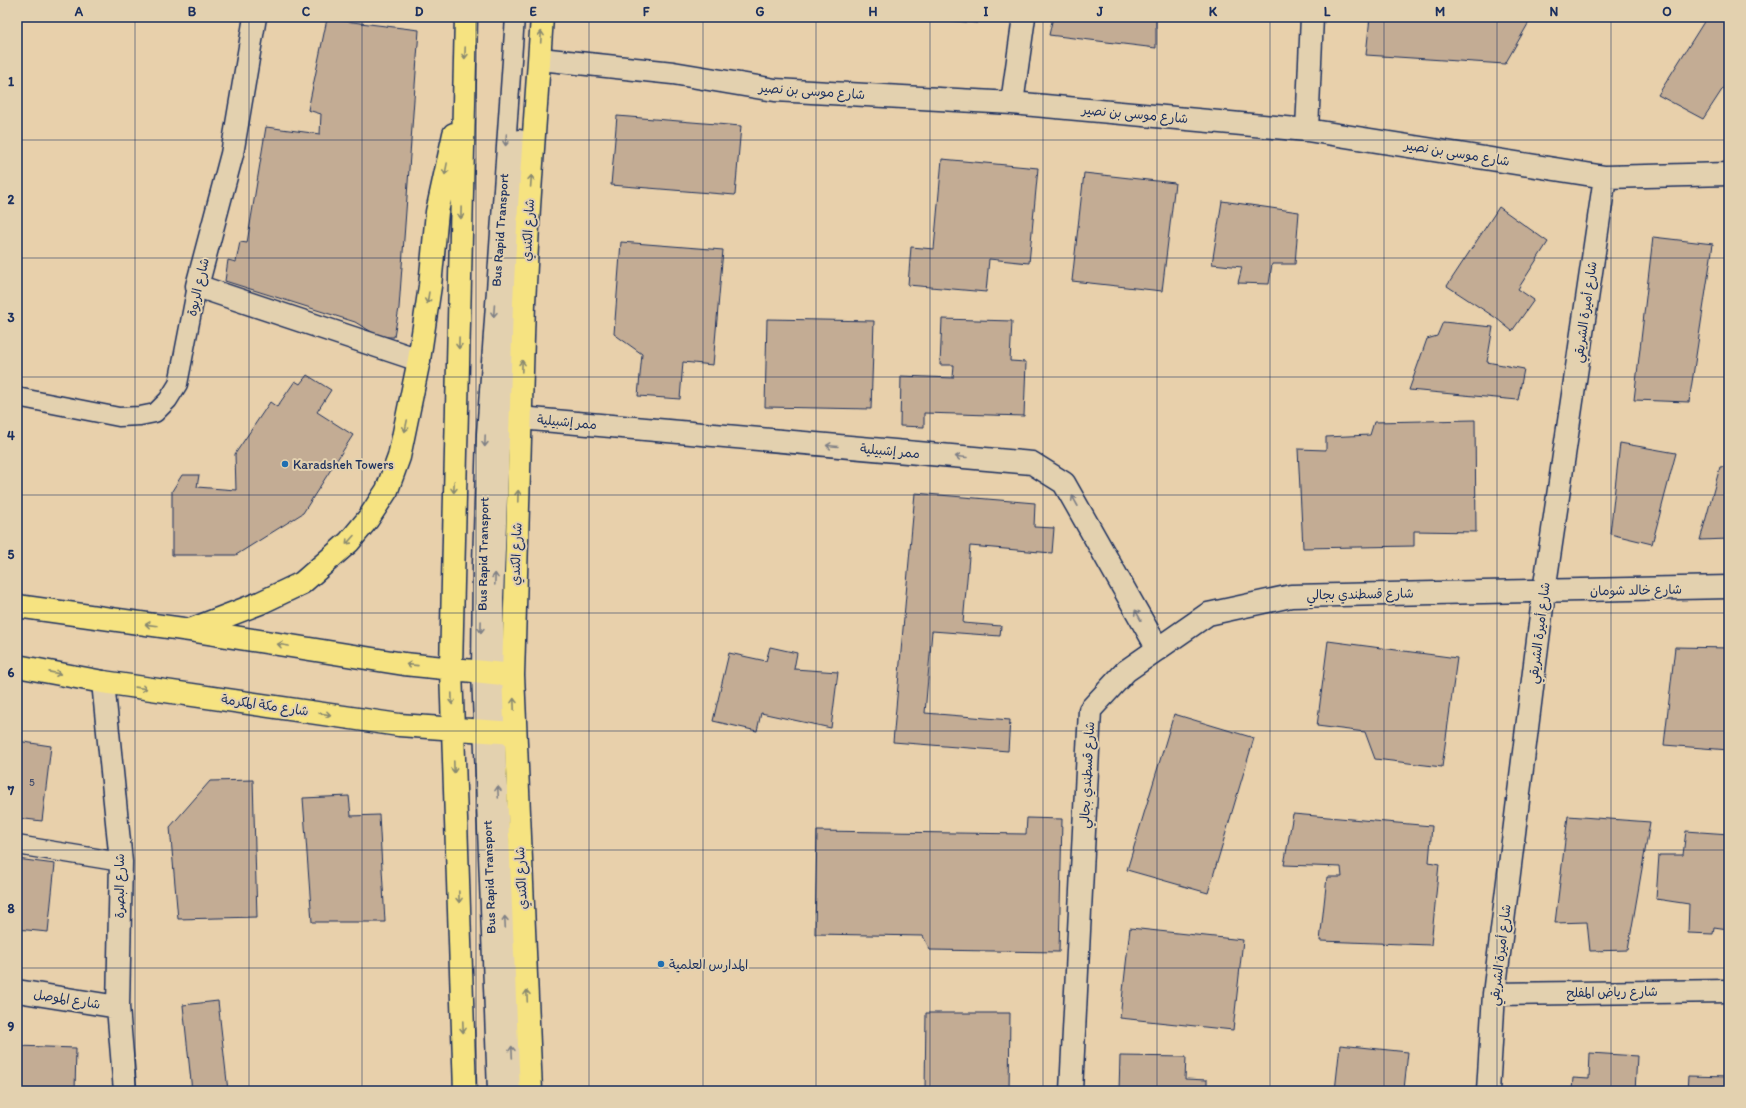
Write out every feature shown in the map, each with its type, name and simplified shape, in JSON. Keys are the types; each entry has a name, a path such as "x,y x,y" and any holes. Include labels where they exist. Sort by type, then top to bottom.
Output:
{"main road":[{"path":"465,1091 451,669 466,17"},
{"name":"شارع الكندي","path":"532,1091 498,731 496,673 520,418 529,207 542,17"},
{"path":"190,630 260,603 302,582 349,542 368,519 386,490 399,457 419,360 430,286 437,212 464,90"},
{"path":"17,606 190,630 404,664 496,673"},
{"name":"شارع مكة المكرمة","path":"17,666 102,682 399,724 498,731"}],"street":[{"name":"شارع الربوة","path":"197,286 232,154 256,17"},
{"path":"1012,103 1024,17"},
{"path":"1307,130 1312,17"},
{"name":"شارع موسى بن نصير","path":"540,59 673,73 775,90 1012,103 1307,130 1605,177 1729,174"},
{"name":"شارع أميرة الشريقي","path":"1488,1091 1494,994 1544,591 1605,177"},
{"path":"197,286 419,360"},
{"name":"ممر إشبيلية","path":"520,418 1032,463 1064,483 1158,649"},
{"name":"شارع خالد شومان","path":"1544,591 1729,587"},
{"name":"شارع قسطندي بجالي","path":"1071,1091 1090,710 1126,671 1208,614 1291,596 1544,591"},
{"name":"شارع البصرة","path":"102,682 121,862 118,1007 125,1091"},
{"name":"شارع الموصل","path":"17,991 118,1007"},
{"name":"شارع رياض المفلح","path":"1494,994 1729,991"}],"lane":[{"name":"Bus Rapid Transport","path":"498,1091 498,731 486,434 515,17"},
{"name":"Bus Rapid Transport","path":"496,673 494,598 500,456 526,17"},
{"name":"شارع الربوة","path":"17,397 119,417 140,416 155,413 168,400 178,384 197,286"},
{"name":"Bus Rapid Transport","path":"498,731 497,769 514,1091"},
{"path":"17,845 121,862"}],"building":[{"path":"912,17 978,17 977,23"},
{"path":"1053,17 1156,17 1156,48 1049,35"},
{"path":"1370,17 1532,17 1505,64 1366,55"},
{"path":"1707,17 1729,17 1729,79 1703,119 1658,95"},
{"path":"327,19 419,30 399,308 394,337 380,337 355,322 225,281 228,260 236,262 240,242 247,243 266,127 320,134 321,114 308,110"},
{"path":"617,116 741,126 735,195 611,185"},
{"path":"942,159 1038,168 1029,263 989,259 986,292 908,285 911,247 934,249"},
{"path":"1084,173 1175,183 1162,291 1072,281"},
{"path":"1222,201 1299,212 1295,264 1272,264 1269,284 1238,283 1242,267 1212,264"},
{"path":"1499,207 1548,242 1518,289 1534,300 1512,331 1496,318 1447,286"},
{"path":"1653,237 1713,244 1689,402 1634,400"},
{"path":"621,242 723,250 713,365 683,362 680,399 638,396 642,354 614,334"},
{"path":"767,319 874,321 871,409 765,407"},
{"path":"942,319 1012,321 1010,361 1026,362 1024,416 924,413 924,427 900,426 901,376 953,378 954,365 940,365"},
{"path":"1443,322 1493,327 1487,362 1524,369 1518,400 1409,390 1427,339 1437,336"},
{"name":"Karadsheh Towers","path":"307,375 331,390 317,412 353,435 303,513 236,555 172,555 172,491 182,475 199,475 197,487 236,490 235,454 270,402 277,407 295,381 300,384"},
{"path":"1475,420 1476,532 1414,531 1414,546 1303,548 1298,449 1326,450 1326,437 1370,435 1374,422"},
{"path":"1620,443 1676,453 1652,544 1610,534"},
{"path":"1729,466 1729,539 1700,540 1720,467"},
{"path":"915,493 1035,503 1034,527 1054,528 1052,553 970,546 963,623 1001,626 1000,636 932,631 925,713 1010,720 1008,751 893,742"},
{"path":"1328,641 1457,658 1442,767 1375,759 1365,732 1317,726"},
{"path":"770,647 797,653 794,669 838,672 831,728 761,713 757,731 713,721 729,653 766,661"},
{"path":"1675,647 1729,648 1729,750 1664,745"},
{"path":"1174,714 1254,738 1208,893 1127,870"},
{"path":"17,741 51,746 42,821 17,818"},
{"path":"253,780 257,917 178,919 170,827 210,781"},
{"path":"349,796 351,816 379,815 385,922 312,922 303,798"},
{"path":"1293,814 1432,826 1429,862 1439,864 1431,945 1320,941 1327,877 1342,877 1341,867 1284,865"},
{"path":"1568,816 1650,822 1628,950 1590,951 1587,922 1555,923"},
{"path":"1027,818 1062,819 1059,952 930,950 923,936 815,934 817,831 1026,834"},
{"path":"1686,831 1729,834 1728,929 1714,927 1713,934 1688,933 1689,904 1656,899 1659,855 1683,855"},
{"path":"17,859 55,864 48,932 17,929"},
{"path":"1130,928 1243,940 1233,1030 1120,1018"},
{"path":"218,1001 228,1091 192,1091 183,1005"},
{"path":"926,1013 1010,1013 1009,1091 925,1091"},
{"path":"1340,1045 1408,1052 1404,1089 1414,1091 1335,1091"},
{"path":"17,1046 76,1048 75,1091 17,1091"},
{"path":"1590,1053 1637,1056 1635,1091 1572,1091 1573,1078 1589,1079"},
{"path":"1120,1056 1186,1057 1185,1079 1207,1080 1207,1091 1119,1091"},
{"path":"1688,1076 1729,1077 1729,1091 1687,1091"}],"place":[{"name":"Karadsheh Towers","path":"285,464"},
{"name":"المدارس العلمية","path":"661,964"}]}
